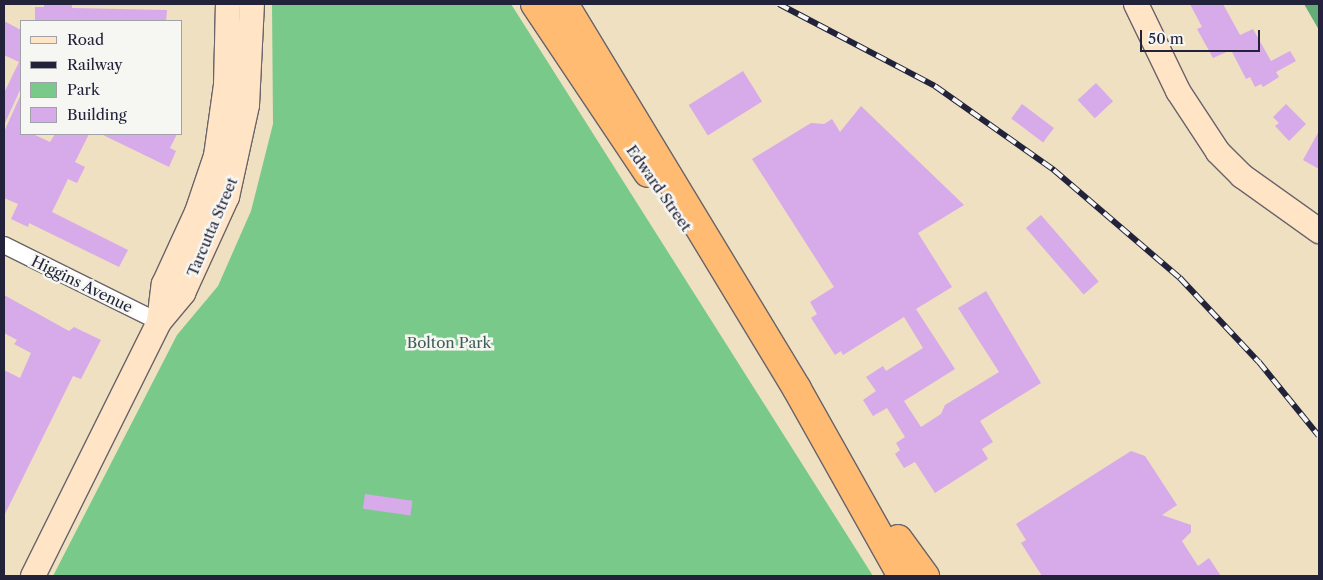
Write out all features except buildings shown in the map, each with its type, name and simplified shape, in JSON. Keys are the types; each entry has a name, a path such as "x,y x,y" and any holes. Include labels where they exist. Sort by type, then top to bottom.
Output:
{"highway":[{"name":"Edward Street","path":"535,4 590,88 786,371"},
{"name":"Edward Street","path":"564,4 827,440 902,576"},
{"name":"Edward Street","path":"827,440 925,576"}],"street":[{"name":"Tarcutta Street","path":"207,216 214,163 223,122 228,4"},
{"name":"Tarcutta Street","path":"33,576 159,322 183,293 193,248 207,216 234,174 242,138 248,95 252,4"},
{"path":"1136,4 1178,91 1218,152 1242,176 1319,231"},
{"name":"Higgins Avenue","path":"4,245 159,322"}],"green space":[{"name":"Bolton Park","path":"272,4 511,4 873,576 53,576 177,335 218,286 251,211 273,124"},
{"path":"1304,4 1319,4 1319,30"}],"railway":[{"path":"779,4 935,86 1054,170 1180,278 1259,362 1319,436"}]}
